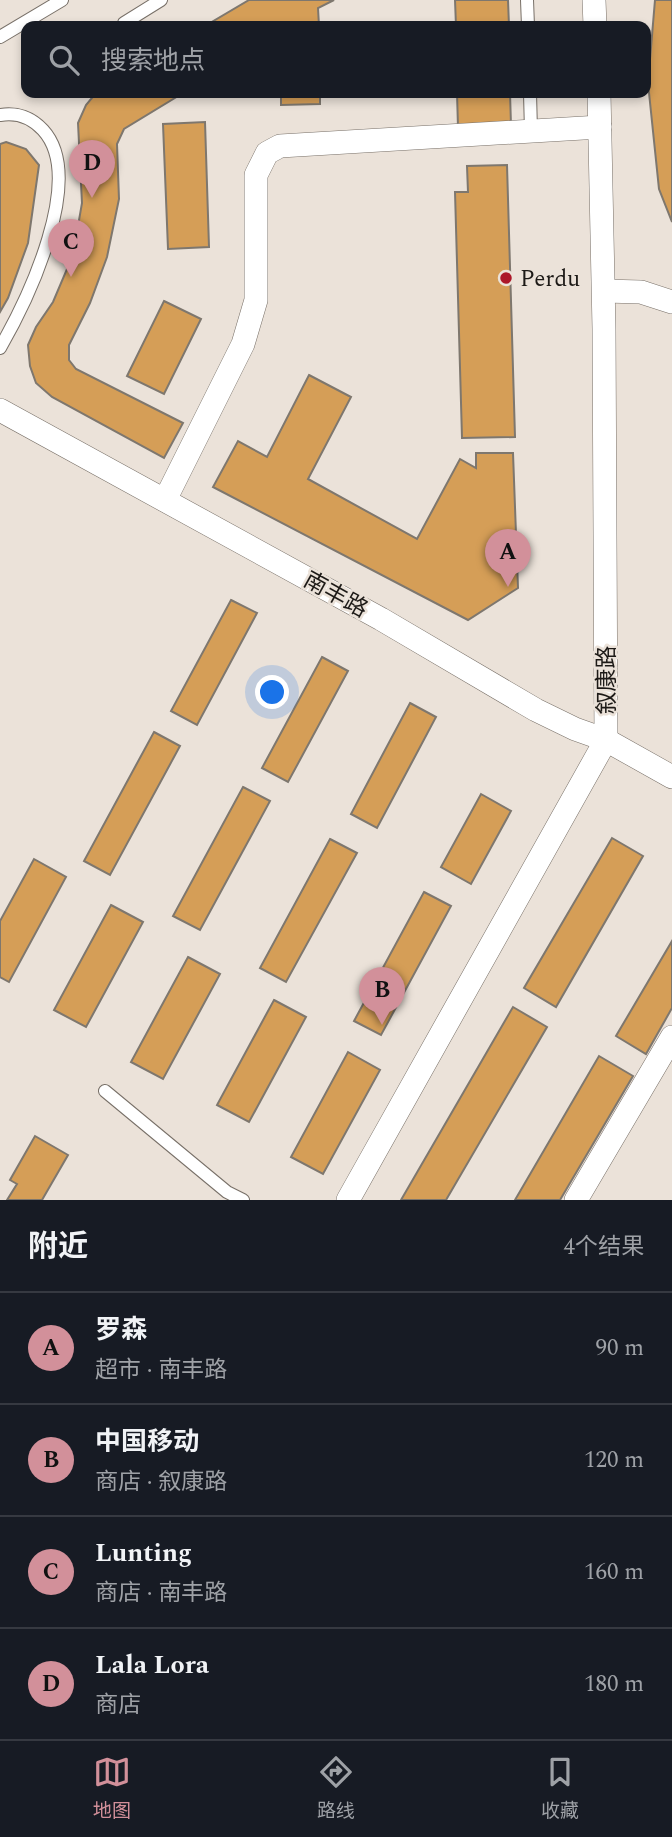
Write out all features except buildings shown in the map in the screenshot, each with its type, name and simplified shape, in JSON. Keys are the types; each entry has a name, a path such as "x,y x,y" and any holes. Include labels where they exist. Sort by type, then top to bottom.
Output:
{"street":[{"path":"594,0 596,21"},
{"name":"叙康路","path":"348,1200 606,740 604,291 599,98"},
{"path":"165,500 243,344 256,300 256,175 267,153 280,146 600,127"},
{"path":"604,291 641,292 672,302"},
{"name":"南丰路","path":"0,410 381,619 536,710 606,740 672,777"},
{"path":"576,1200 672,1037"}],"lane":[{"path":"27,21 62,0"},
{"path":"127,21 161,0"},
{"path":"527,0 528,21"},
{"path":"0,37 21,24"},
{"path":"530,98 531,131"},
{"path":"0,115 12,113 34,121 51,138 59,174 50,240 23,308 0,348"},
{"path":"105,1091 227,1192 243,1200"}],"place":[{"name":"Lala Lora","path":"92,198"},
{"name":"Lunting","path":"71,277"},
{"name":"Perdu","path":"506,278"},
{"name":"罗森","path":"508,587"},
{"name":"中国移动","path":"382,1025"}]}
